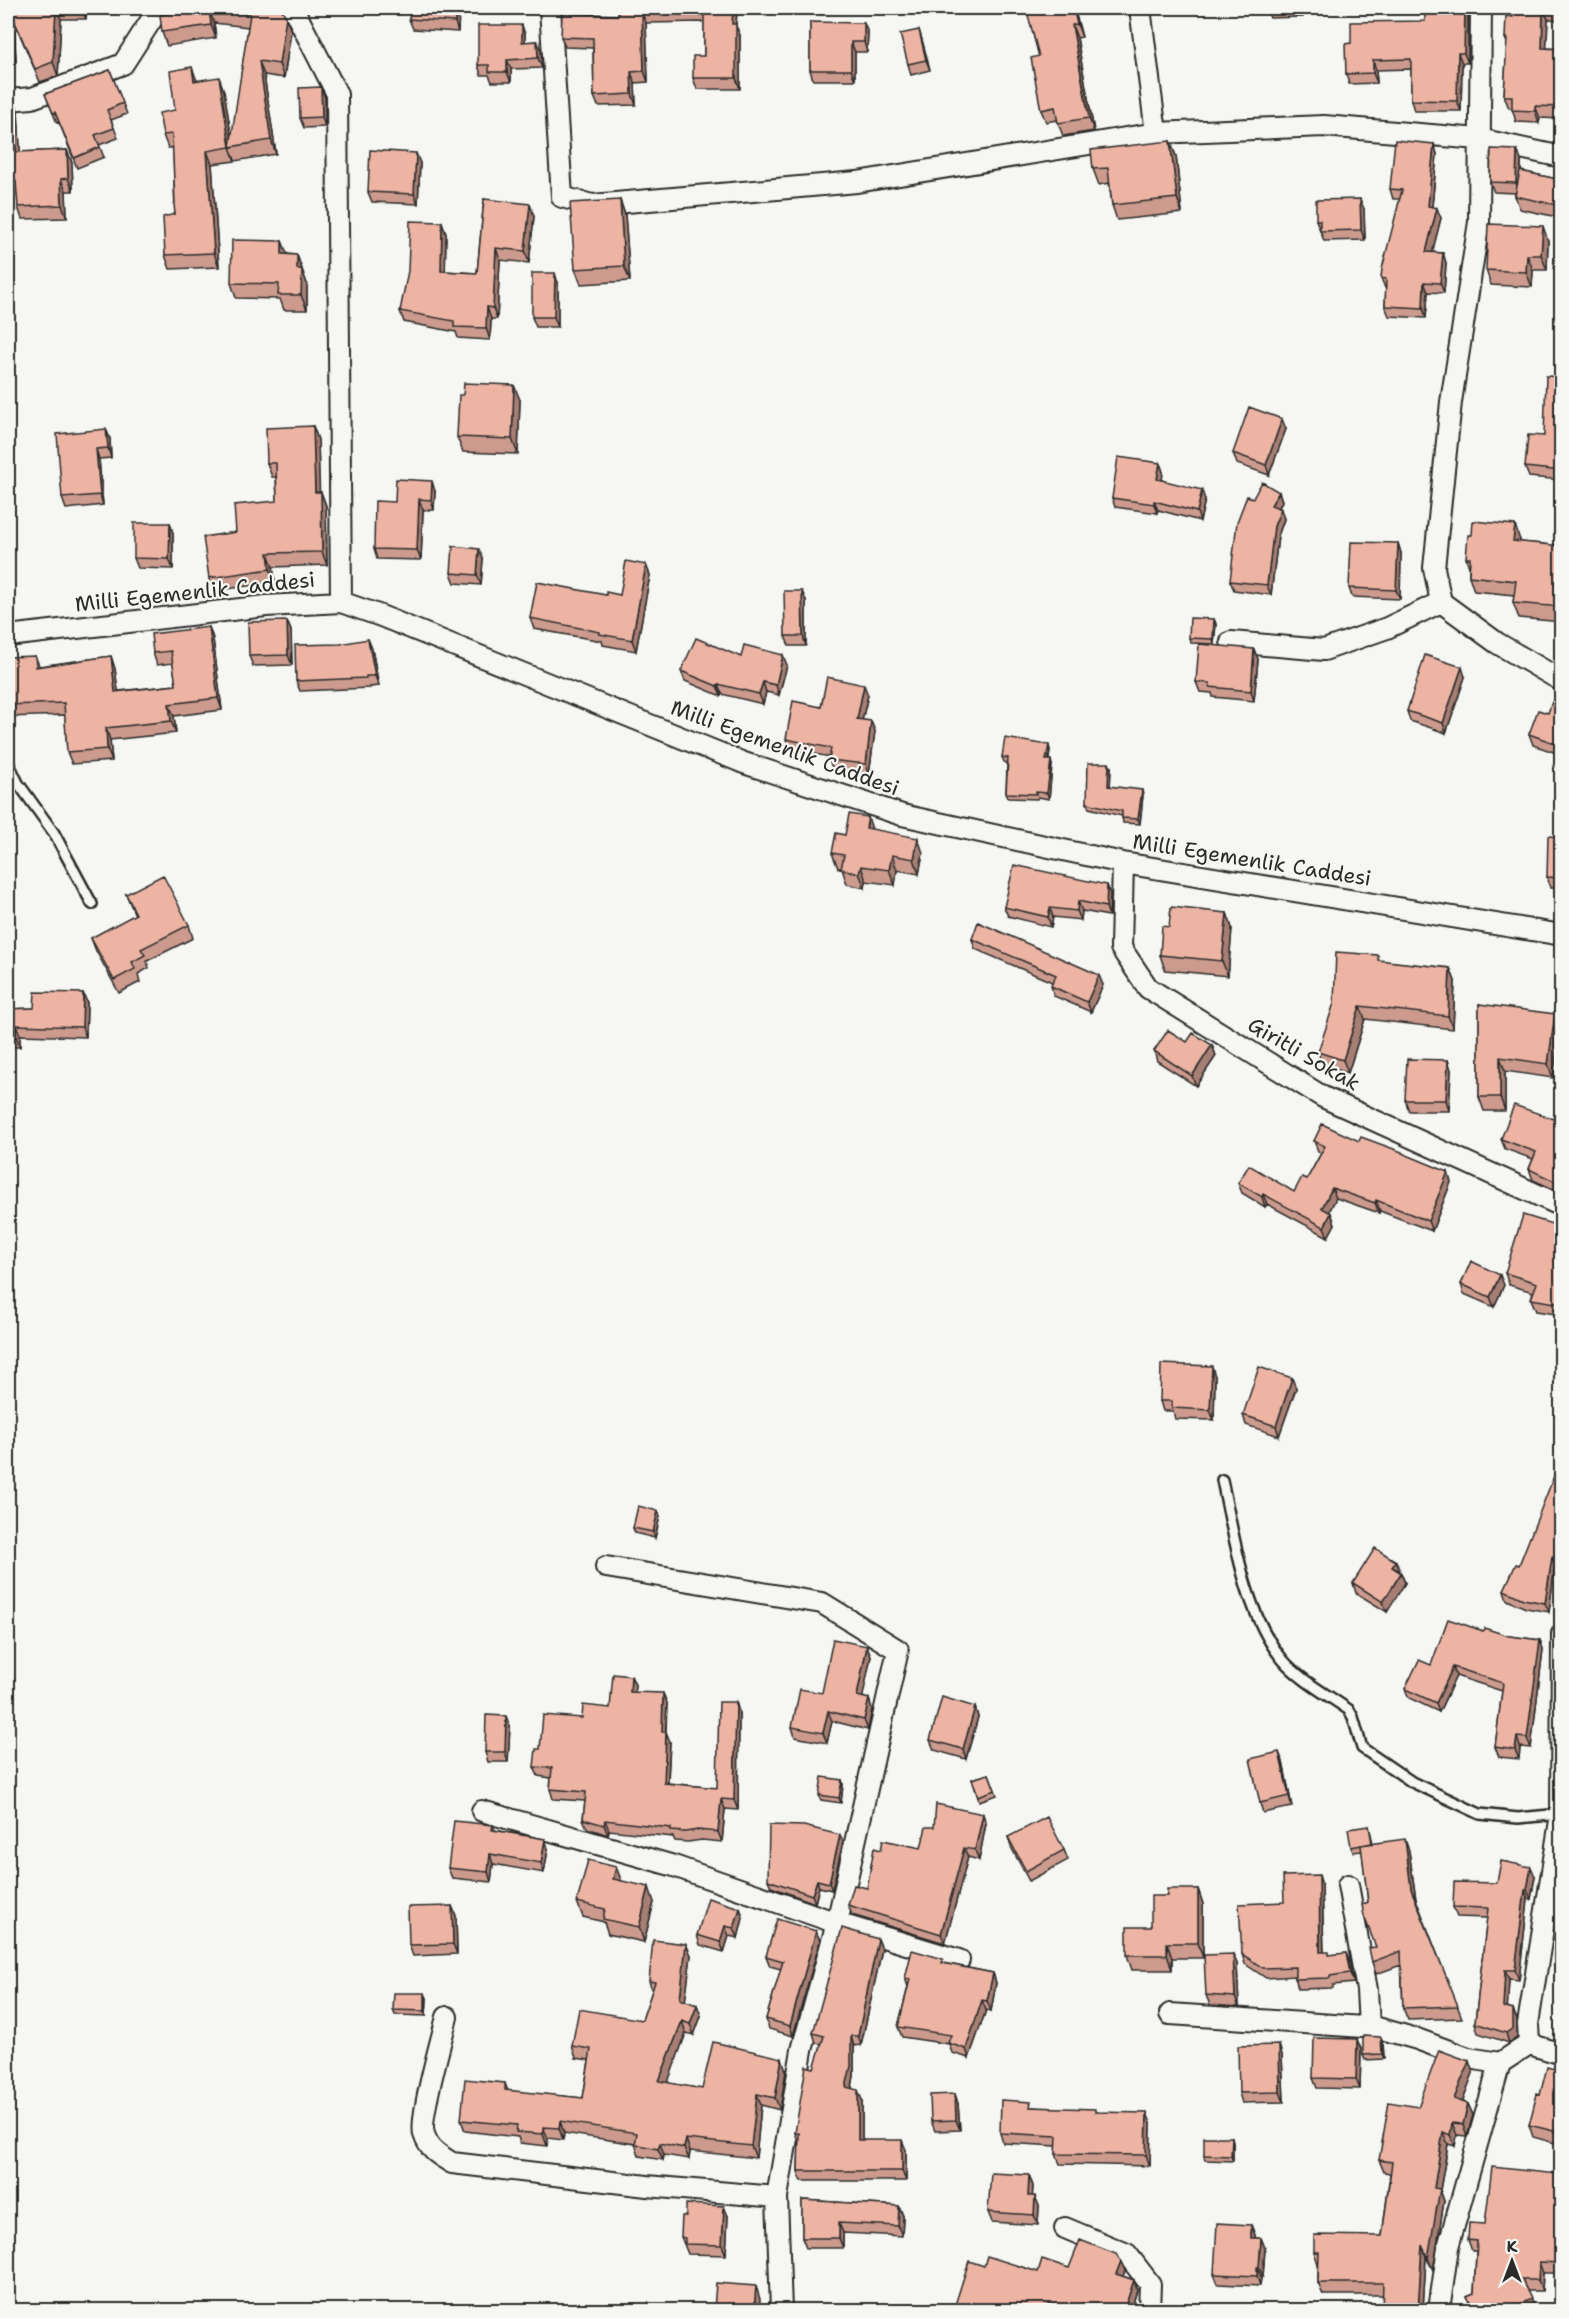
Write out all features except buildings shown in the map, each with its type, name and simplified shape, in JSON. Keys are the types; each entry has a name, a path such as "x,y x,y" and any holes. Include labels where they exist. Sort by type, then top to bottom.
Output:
{"street":[{"path":"8,100 32,98 123,64 159,8"},
{"path":"293,8 337,94 341,602"},
{"path":"550,8 562,197 592,205 857,182 1156,133 1324,126 1479,139 1562,157"},
{"path":"1140,8 1156,133"},
{"path":"1481,8 1479,222 1451,402 1434,568 1441,602 1497,644 1562,681"},
{"name":"Milli Egemenlik Caddesi","path":"8,636 266,606 341,602 744,763 902,816 1123,863 1562,935"},
{"path":"1231,642 1324,650 1387,628 1441,602"},
{"name":"Giritli Sokak","path":"1123,863 1121,948 1148,988 1323,1097 1562,1206"},
{"path":"606,1567 822,1603 898,1650 837,1923 802,2050 777,2198 781,2310"},
{"path":"1529,2044 1528,2024 1561,1814 1562,1634"},
{"path":"482,1811 674,1866 837,1923 959,1960"},
{"path":"1348,1885 1367,1990 1369,2027"},
{"path":"1170,2014 1369,2027 1417,2039 1468,2058 1500,2063"},
{"path":"447,2016 427,2102 423,2132 431,2150 452,2163 646,2186 777,2198"},
{"path":"1529,2044 1562,2054"},
{"path":"1439,2310 1448,2247 1500,2063 1529,2044"},
{"path":"1065,2228 1127,2254 1150,2284 1149,2310"}],"lane":[{"path":"8,762 18,783 54,833 92,904"},
{"path":"1222,1480 1251,1601 1274,1646 1284,1662 1349,1710 1362,1748 1412,1782 1479,1814 1518,1818 1561,1814"}]}
